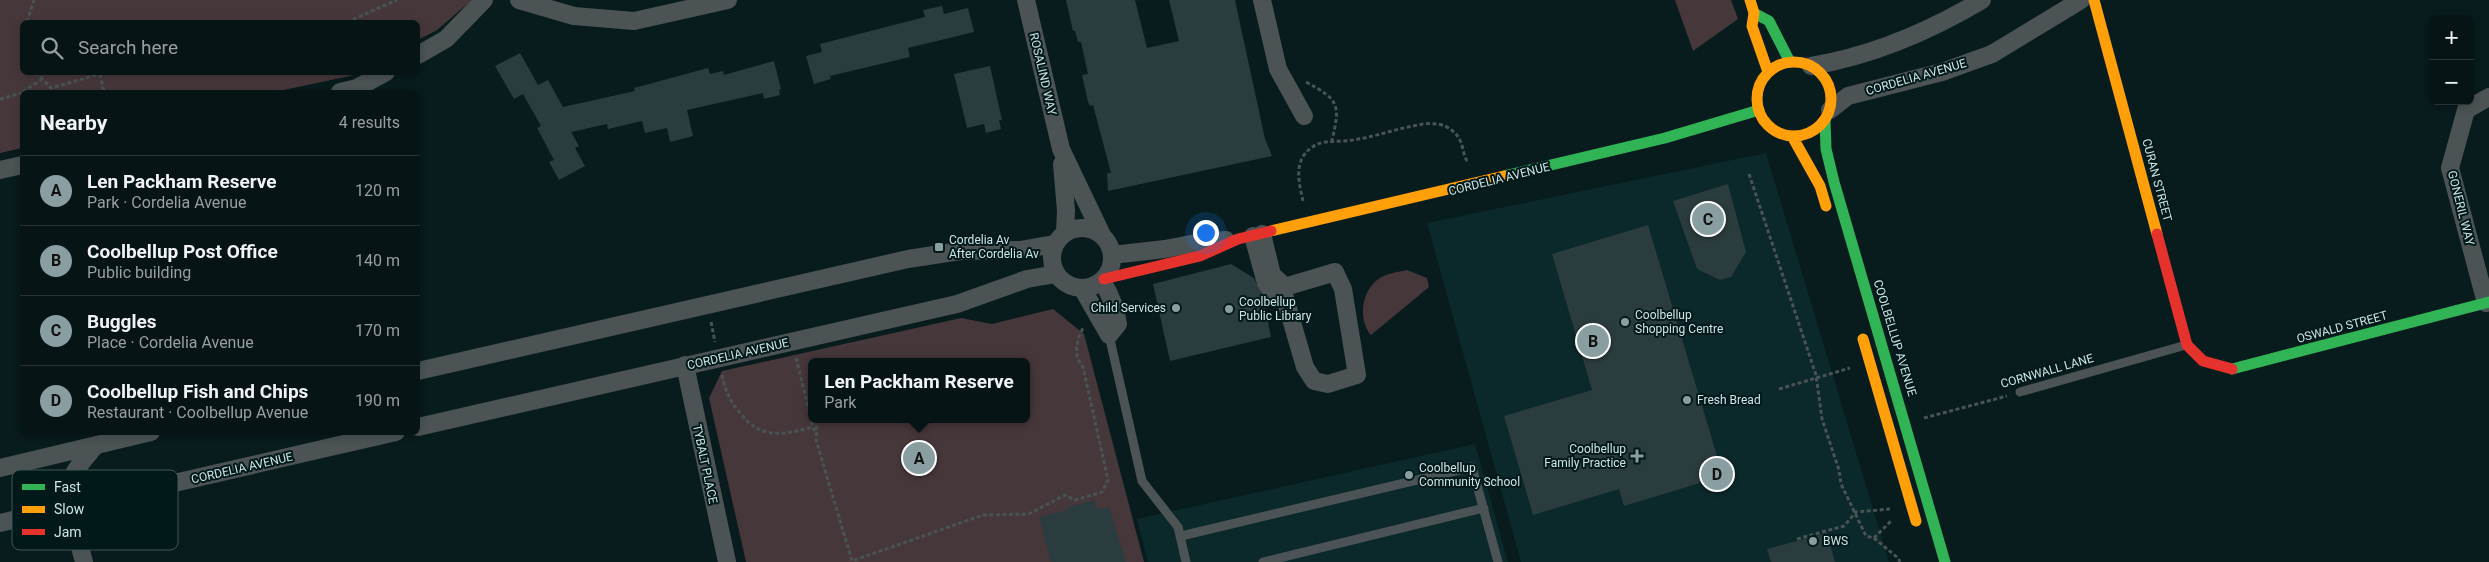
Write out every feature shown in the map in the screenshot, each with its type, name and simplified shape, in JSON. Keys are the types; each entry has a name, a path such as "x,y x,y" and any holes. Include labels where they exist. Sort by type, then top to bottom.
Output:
{"street":[{"path":"420,54 446,39 484,0"},
{"path":"519,0 574,16 634,22 728,0"},
{"name":"ROSALIND WAY","path":"1026,0 1061,149"},
{"path":"1262,0 1278,68 1304,116"},
{"path":"1750,0 1754,13 1752,26 1768,72"},
{"path":"1811,66 1820,72 1828,84 1832,100 1827,115 1816,129 1805,134 1792,136 1781,134 1764,120 1759,110 1758,90 1768,72 1790,62 1811,66 1847,60 1890,44 1982,0"},
{"name":"CORDELIA AVENUE","path":"1827,115 1848,96 1942,72 1992,54 2081,0"},
{"name":"CURAN STREET","path":"2094,0 2187,345 2203,361"},
{"path":"1754,13 1769,21 1790,62"},
{"path":"348,90 357,88 381,75"},
{"name":"GONERIL WAY","path":"2488,302 2450,168 2466,110 2489,97"},
{"name":"CORDELIA AVENUE","path":"1103,280 1200,256 1251,236 1665,138 1759,110"},
{"name":"COOLBELLUP AVENUE","path":"1827,115 1826,149 1834,182 1945,562"},
{"path":"1792,136 1820,186 1828,214"},
{"path":"1061,149 1102,235 1110,247 1112,255 1112,264 1103,280 1094,286 1082,288 1070,286 1056,274 1051,260 1060,238 1066,211 1061,149"},
{"path":"0,170 20,165"},
{"path":"420,371 908,259 960,251 1020,250 1060,238 1084,227 1102,235"},
{"path":"1112,255 1251,236 1272,275 1280,282 1305,367 1314,381 1328,384 1356,375 1344,289 1335,272 1282,288"},
{"name":"CORDELIA AVENUE","path":"420,427 957,304 1027,279 1056,274"},
{"path":"1082,288 1109,335 1118,324 1117,315 1103,280"},
{"name":"OSWALD STREET","path":"2203,361 2235,370 2488,302"},
{"path":"1859,326 1920,535"},
{"name":"TYBALT PLACE","path":"685,365 727,562"},
{"path":"0,468 138,435"},
{"name":"CORDELIA AVENUE","path":"178,480 332,440 372,435"},
{"path":"77,470 96,445"}],"lane":[{"path":"1109,335 1142,481 1178,527 1186,562"},
{"name":"CORNWALL LANE","path":"2020,392 2187,345"},
{"path":"1181,536 1472,467 1498,562"},
{"path":"1263,562 1484,508"}],"path":[{"path":"28,20 34,0"},
{"path":"352,20 397,0"},
{"path":"39,75 51,88 96,75"},
{"path":"100,75 104,90"},
{"path":"1302,78 1329,94 1336,106 1337,119 1332,140"},
{"path":"27,90 42,79"},
{"path":"0,98 20,94"},
{"path":"1305,209 1298,178 1299,167 1311,148 1332,140 1342,142 1373,137 1419,125 1443,125 1453,131 1463,144 1467,162 1475,160"},
{"path":"1749,174 1816,375 1822,419 1839,470 1841,484 1866,536 1874,538 1898,558 1900,562"},
{"path":"710,317 716,346"},
{"path":"812,423 851,562 982,515 1029,514 1065,495 1075,500 1102,492 1108,480 1083,366 1078,361 1075,350 1085,324"},
{"path":"794,353 808,407"},
{"path":"720,369 725,391 748,424 762,432 788,434 813,426"},
{"name":"CORNWALL LANE","path":"1914,420 2020,392"},
{"path":"816,440 817,423"},
{"path":"1797,539 1844,526 1856,512 1895,509"},
{"path":"1874,538 1894,518"}],"shaded area":[{"path":"0,0 472,0 437,30 420,39 420,20 20,20 20,75 352,75 284,90 20,90 20,148 0,153"},
{"path":"1675,0 1731,0 1738,19 1693,51"},
{"path":"1766,153 1889,562 1521,562 1427,223"},
{"path":"1407,270 1427,278 1429,287 1371,335 1364,321 1363,313 1369,289 1383,276"},
{"path":"1053,309 1084,334 1144,562 746,562 709,398 722,371 961,318 992,324"},
{"name":"Coolbellup Community School","path":"1475,444 1508,562 1148,562 1137,519"}],"building":[{"path":"1066,0 1135,0 1147,48 1179,41 1169,0 1235,0 1265,139 1272,156 1108,191 1107,173 1111,173 1093,105 1090,106 1088,102 1082,75 1088,74 1081,42 1078,42 1075,31 1073,31"},
{"path":"942,6 944,14 968,8 974,32 908,48 910,57 830,76 831,79 814,84 806,56 822,52 820,44 925,17 923,10"},
{"path":"520,53 538,85 548,80 563,107 635,91 634,88 708,68 710,74 723,71 724,75 774,61 781,89 779,90 780,95 764,99 763,93 687,110 693,136 670,142 667,128 645,133 642,121 608,129 607,124 571,132 579,146 575,148 585,166 559,180 549,162 554,160 537,128 541,126 523,94 514,99 495,66"},
{"path":"990,66 1002,120 999,120 1001,129 986,133 984,124 967,128 954,74"},
{"path":"1728,184 1746,252 1731,277 1720,280 1697,269 1673,201"},
{"name":"Coolbellup Shopping Centre","path":"1648,225 1723,476 1624,506 1619,489 1533,515 1504,416 1592,390 1552,254"},
{"name":"Coolbellup Public Library","path":"1231,264 1254,278 1263,297 1271,337 1170,361 1153,284"},
{"path":"1094,500 1097,509 1109,507 1126,562 1051,562 1039,517 1068,510 1068,507"},
{"name":"BWS","path":"1827,533 1835,562 1771,562 1767,549"}],"traffic: fast":[{"path":"1754,13 1769,21 1790,62"},
{"path":"1504,176 1665,138 1759,110"},
{"path":"1825,120 1826,149 1834,182 1945,562"},
{"path":"2232,369 2489,302"}],"traffic: slow":[{"path":"1750,0 1754,13 1752,26 1768,72"},
{"path":"2094,0 2157,234"},
{"path":"1794,62 1808,65 1820,73 1828,85 1831,99 1828,113 1820,125 1808,133 1794,136 1780,133 1768,125 1760,113 1757,99 1760,85 1768,73 1780,65 1794,62"},
{"path":"1792,136 1820,186 1826,206"},
{"path":"1271,231 1504,176"},
{"path":"1863,339 1916,521"}],"traffic: jam":[{"path":"1104,279 1200,256 1238,239 1271,231"},
{"path":"2157,234 2187,345 2203,361 2232,369"}],"place":[{"name":"Buggles","path":"1708,219"},
{"name":"Cordelia Av After Cordelia Av","path":"939,247"},
{"name":"Child Services","path":"1176,308"},
{"name":"Coolbellup Public Library","path":"1229,309"},
{"name":"Coolbellup Shopping Centre","path":"1625,322"},
{"name":"Coolbellup Post Office","path":"1593,341"},
{"name":"Fresh Bread","path":"1687,400"},
{"name":"Coolbellup Family Practice","path":"1637,456"},
{"name":"Len Packham Reserve","path":"919,458"},
{"name":"Coolbellup Fish and Chips","path":"1717,474"},
{"name":"Coolbellup Community School","path":"1409,475"},
{"name":"BWS","path":"1813,541"}]}
